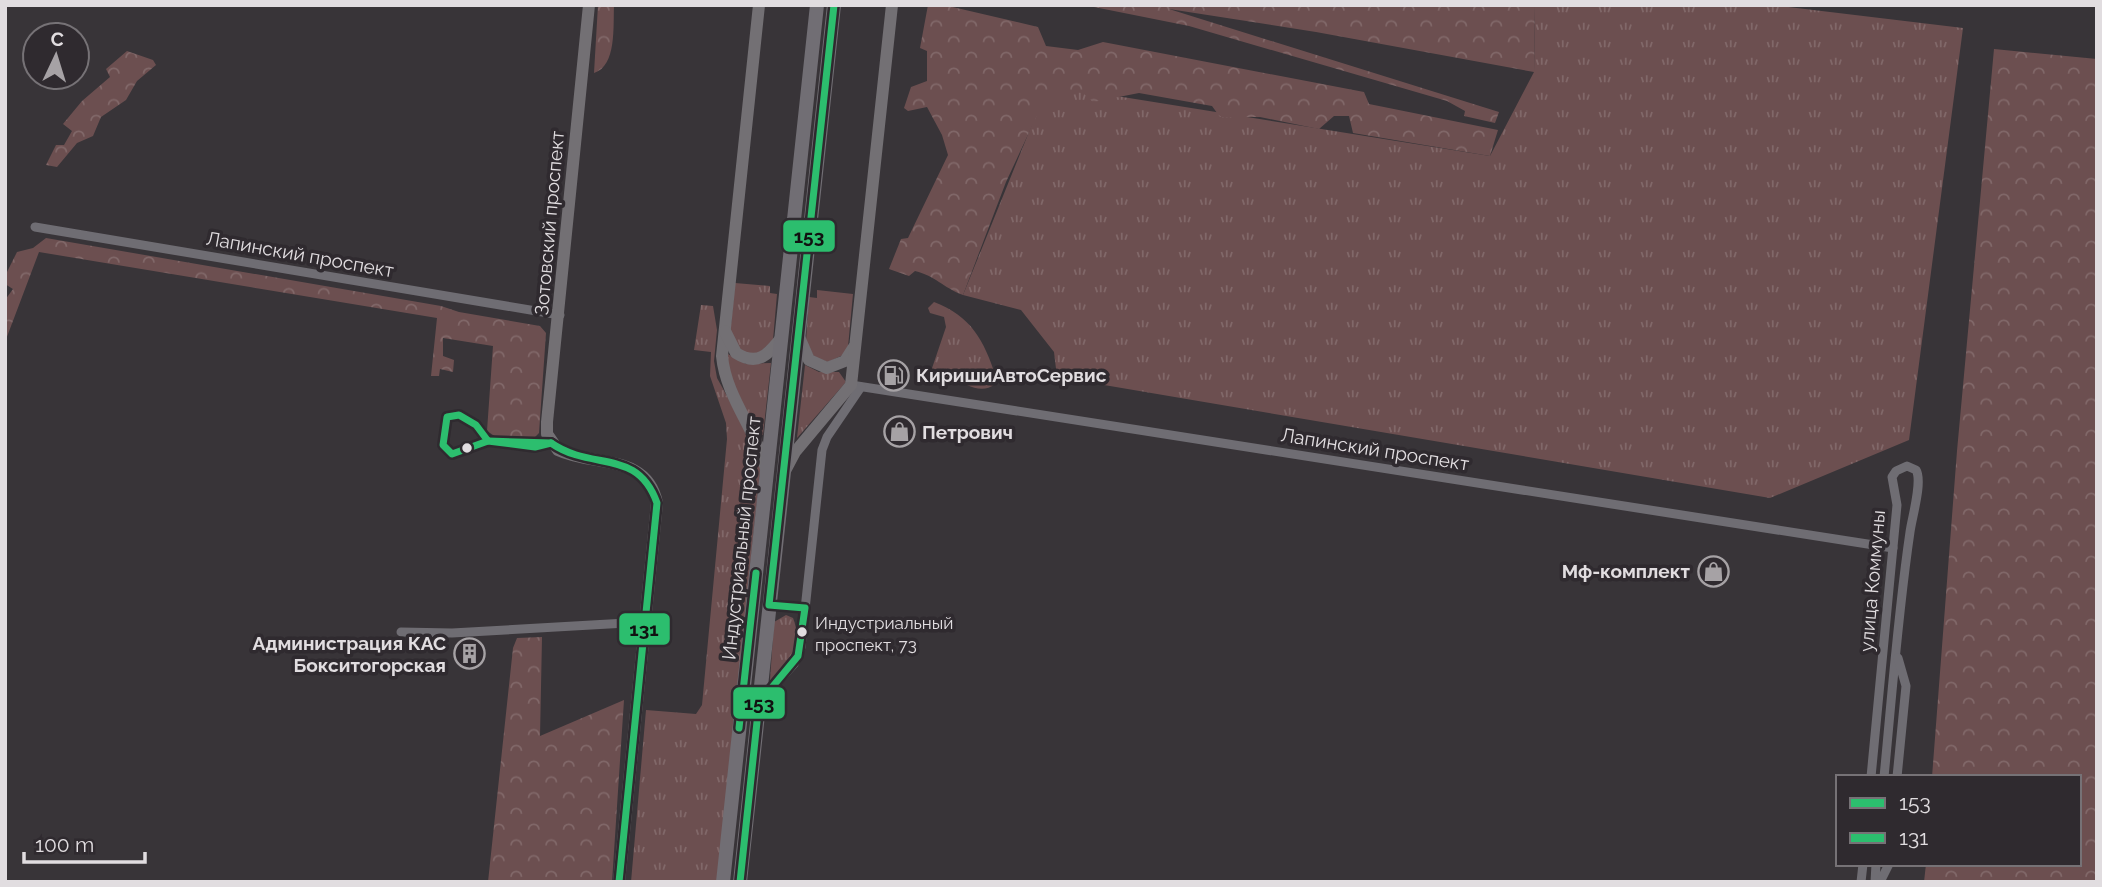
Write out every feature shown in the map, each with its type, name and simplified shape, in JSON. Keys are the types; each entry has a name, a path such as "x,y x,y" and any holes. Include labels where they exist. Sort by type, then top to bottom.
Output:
{"main road":[{"name":"Индустриальный проспект","path":"723,882 817,5"},
{"name":"Индустриальный проспект","path":"740,882 834,5"}],"street":[{"name":"Зотовский проспект","path":"551,443 547,422 560,316 589,5"},
{"path":"759,5 724,327 723,373 761,452 767,473"},
{"path":"759,703 798,656 820,471 827,437 856,386 856,344 892,5"},
{"name":"Лапинский проспект","path":"35,227 560,316"},
{"path":"724,327 736,353 754,360 764,358 782,336"},
{"path":"799,337 809,359 827,368 845,361 856,344"},
{"name":"Лапинский проспект","path":"856,386 1893,548"},
{"path":"783,475 795,452 856,386"},
{"path":"487,441 468,418 459,415 447,417 443,445 452,454 461,454 487,441 536,447 551,443 567,454 637,470 651,484 657,503 619,882"},
{"name":"улица Коммуны","path":"1871,775 1897,499 1892,477 1896,471 1907,466 1916,470 1920,482 1913,501 1884,775"},
{"path":"769,605 805,608"},
{"path":"401,632 452,634 644,622"},
{"path":"1897,654 1906,681 1897,775"},
{"path":"1877,882 1888,866"}],"green space":[{"path":"598,5 614,5 613,33 607,62 594,73"},
{"path":"928,5 944,5 1038,27 1046,46 1078,50 1103,42 1364,92 1369,104 1498,130 1490,156 1353,133 1349,116 1334,116 1319,129 1260,117 1220,117 1212,106 1139,93 1093,102 1083,93 1063,88 1045,98 1006,182 963,295 922,273 915,271 909,276 889,269 901,239 908,238 948,155 942,135 927,107 908,111 904,108 911,87 927,81 927,51 920,48"},
{"path":"1084,5 1535,5 1534,72 1316,32 1169,9 1499,112 1495,123 1464,116 1465,111 1447,101 1189,26"},
{"path":"1535,5 1771,5 1963,28 1909,440 1770,498 1057,377 1054,352 1021,310 963,295 1048,85 1490,156 1534,72"},
{"path":"1994,49 2097,59 2097,882 1924,882 1926,866 2081,866 2081,775 1932,775 1957,451"},
{"path":"127,51 153,60 156,65 137,81 126,100 101,117 93,136 77,143 57,167 46,165 56,145 64,145 72,131 63,124 82,101 110,77 106,69"},
{"path":"46,238 441,306 459,312 540,326 546,333 539,433 532,440 496,437 487,431 493,346 443,338 443,356 454,360 453,372 440,369 439,376 431,376 437,318 39,252 5,342 5,300 13,289 5,284 5,276 17,252 33,248"},
{"path":"735,283 770,286 770,293 777,294 773,340 758,354 743,353 730,334"},
{"path":"817,290 853,294 848,347 843,355 828,362 814,357 806,341 809,297 817,298"},
{"path":"934,302 958,314 974,331 991,364 996,377 995,384 978,389 949,379 928,380 946,327 944,317 930,313 928,308"},
{"path":"701,305 713,306 717,330 714,361 717,378 756,448 761,463 717,882 631,882 646,710 696,714 702,705 727,439 726,423 710,376 711,352 694,350"},
{"path":"728,354 746,364 771,363 763,435 759,435 729,383 724,355"},
{"path":"805,365 819,372 839,372 846,382 797,438"},
{"path":"786,615 793,618 796,627 795,644 793,652 774,681 770,680 774,622"},
{"path":"542,637 540,736 624,700 612,882 488,882 513,648 517,638"}],"transit line":[{"name":"153","path":"740,882 759,703 798,656 805,608 769,605 834,5"},
{"name":"131","path":"459,415 476,425 488,441 452,454 443,445 447,417 459,415"},
{"name":"131","path":"488,441 551,443 535,447 488,441"},
{"name":"131","path":"551,443 582,457 626,467 638,474 657,503 619,882"},
{"name":"153","path":"739,728 756,573"}],"place":[{"name":"КиришиАвтоСервис","path":"893,375"},
{"name":"Петрович","path":"899,432"},
{"name":"Мф-комплект","path":"1713,571"},
{"name":"Индустриальный проспект, 73","path":"802,632"},
{"name":"Администрация КАС Бокситогорская","path":"469,654"}]}
